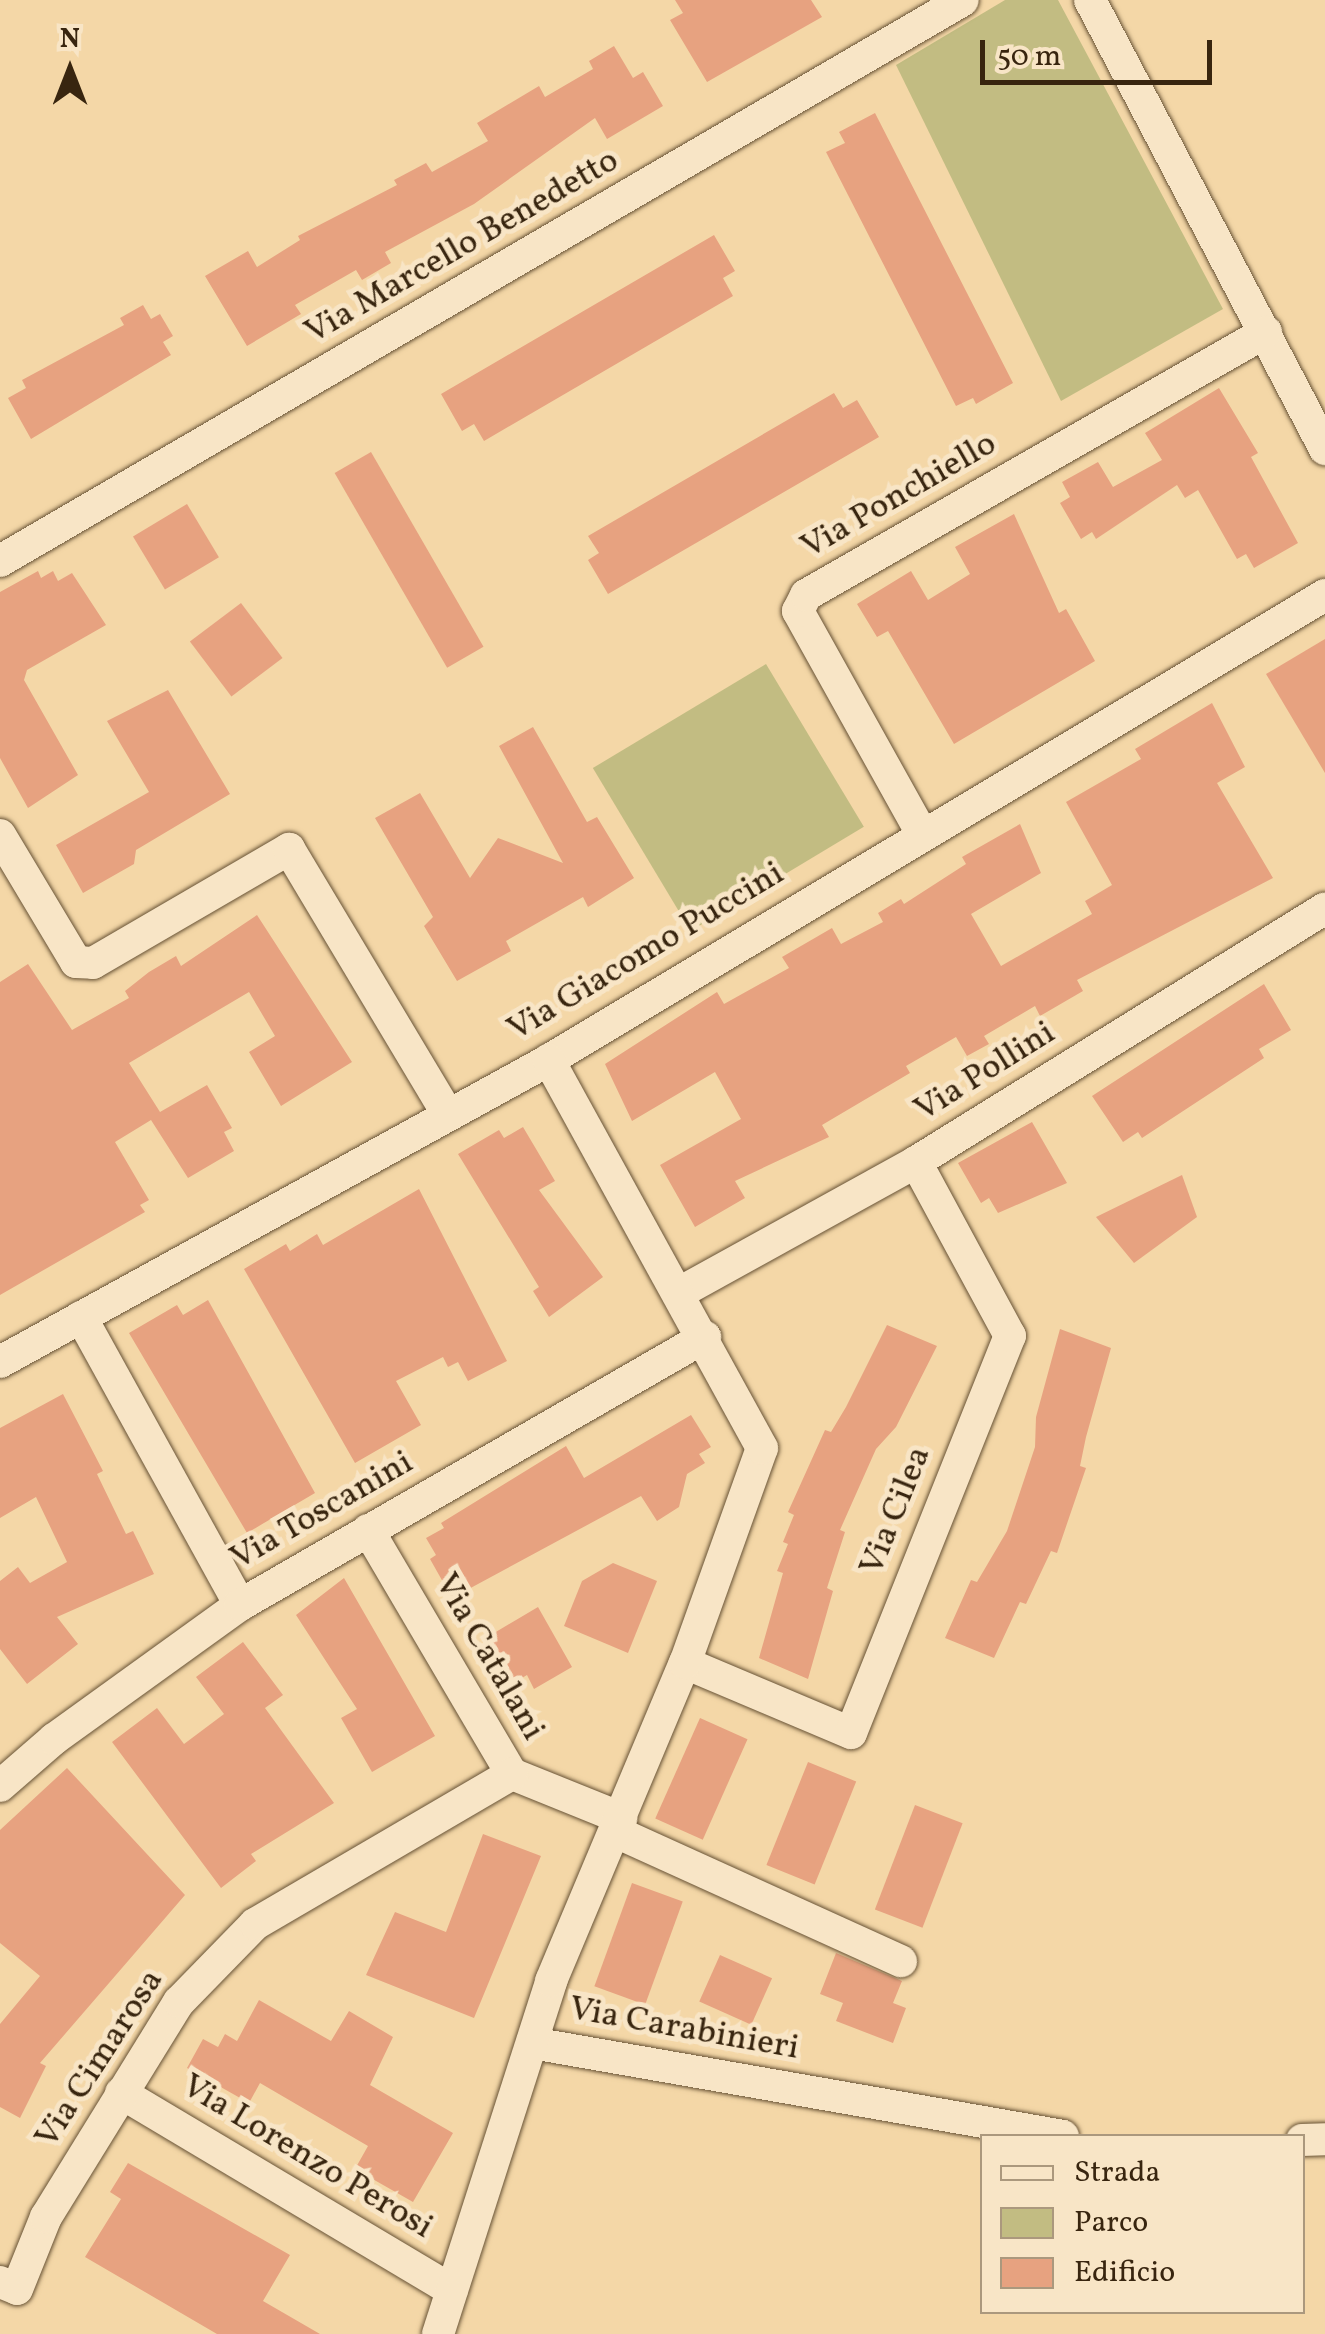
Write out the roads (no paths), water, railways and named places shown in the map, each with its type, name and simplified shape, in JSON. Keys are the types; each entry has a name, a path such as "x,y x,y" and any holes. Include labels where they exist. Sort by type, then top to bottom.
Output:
{"street":[{"name":"Via Marcello Benedetto","path":"0,561 963,0"},
{"path":"1090,0 1325,448"},
{"name":"Via Ponchiello","path":"921,832 798,610 806,595 1266,332"},
{"name":"Via Giacomo Puccini","path":"0,1362 548,1060 921,832 1325,594"},
{"path":"0,835 76,962 93,963 290,848 448,1115"},
{"name":"Via Pollini","path":"679,1293 916,1162 1325,908"},
{"path":"532,2043 551,1981 685,1663 762,1448 705,1337 548,1060"},
{"name":"Via Cilea","path":"685,1663 851,1733 1010,1336 916,1162"},
{"path":"81,1317 240,1605"},
{"name":"Via Toscanini","path":"0,1786 54,1738 240,1605 705,1337"},
{"name":"Via Catalani","path":"368,1530 512,1774 618,1825"},
{"name":"Via Cimarosa","path":"0,2282 17,2289 46,2217 179,2002 256,1924 512,1774"},
{"path":"618,1825 901,1961"},
{"name":"Via Carabinieri","path":"438,2334 532,2043 1052,2134"},
{"name":"Via Lorenzo Perosi","path":"120,2093 452,2290"}]}
